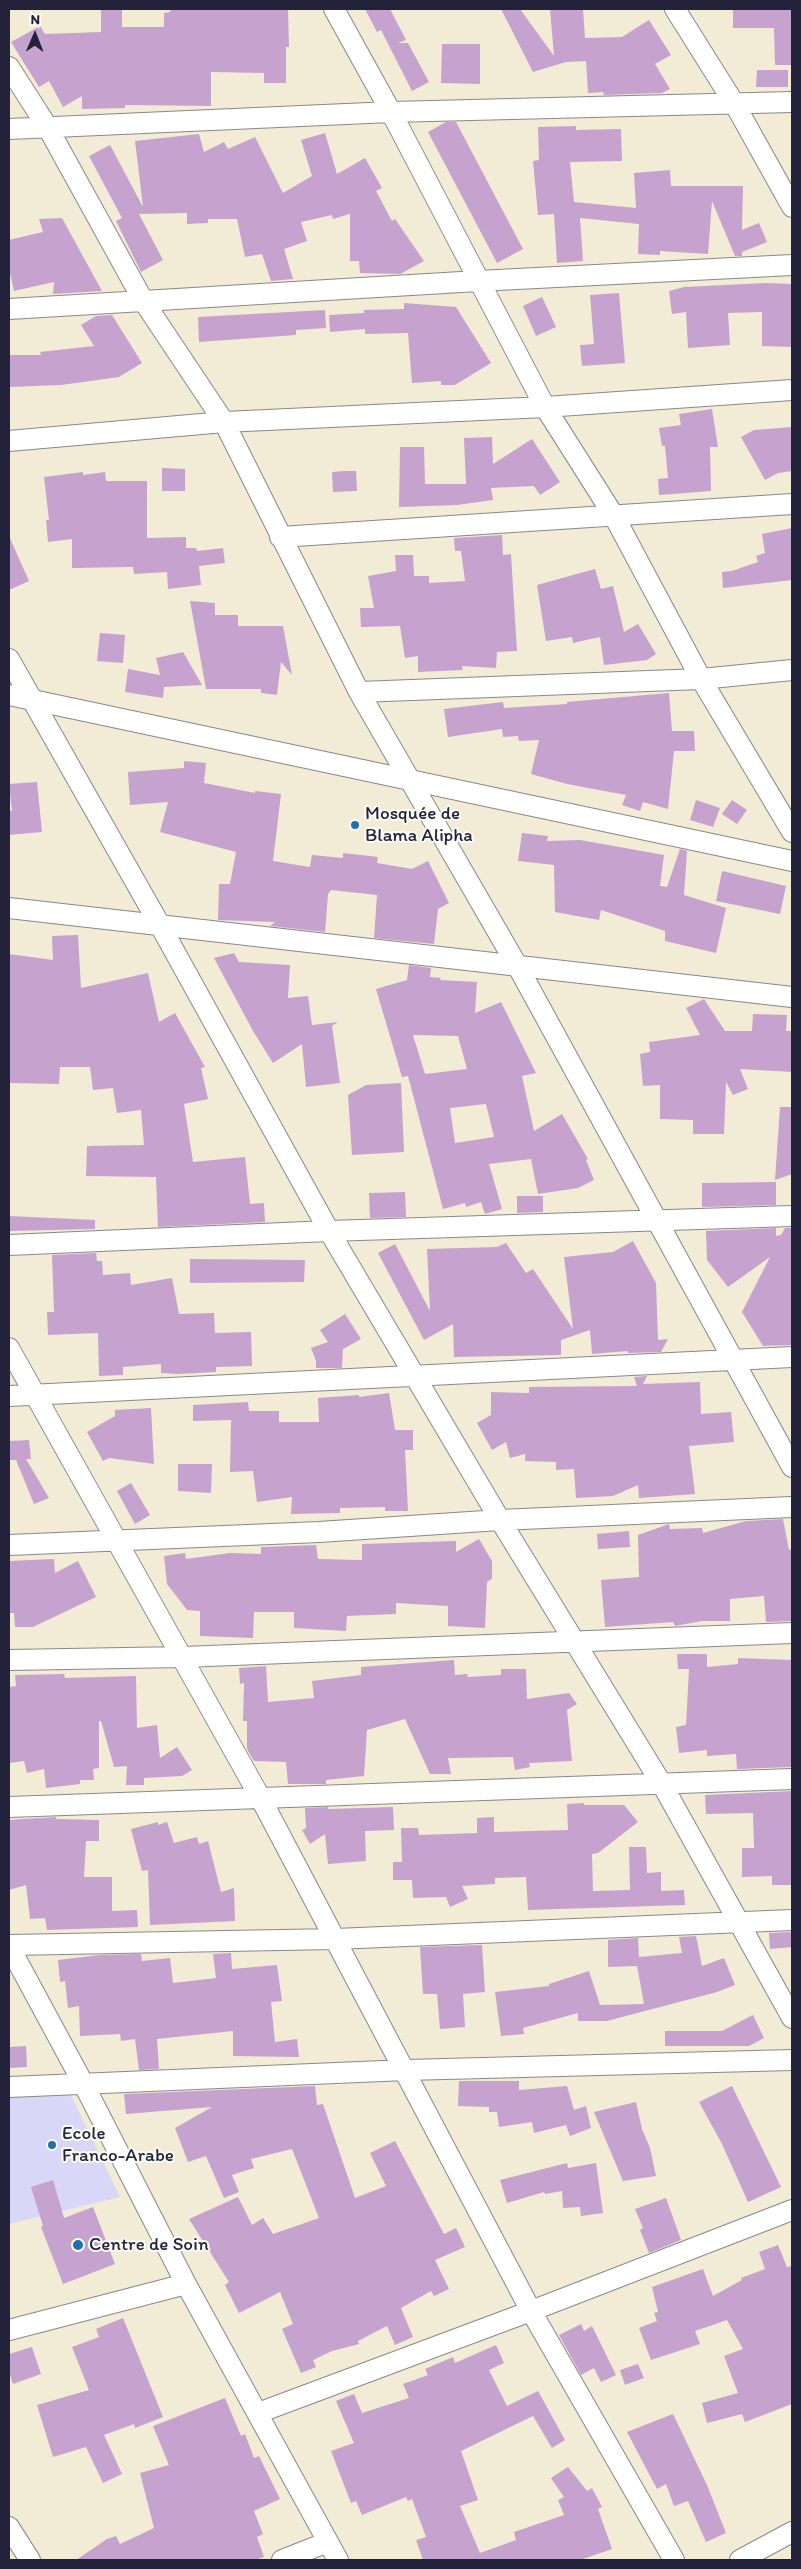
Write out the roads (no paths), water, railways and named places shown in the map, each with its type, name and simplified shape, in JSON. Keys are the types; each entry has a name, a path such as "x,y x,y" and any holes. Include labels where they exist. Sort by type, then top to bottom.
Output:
{"street":[{"path":"334,9 391,112 545,407 614,516 701,679 792,832"},
{"path":"675,9 734,103 792,207"},
{"path":"9,67 48,128 144,302 224,422 359,692 518,967 735,1359 792,1467"},
{"path":"9,129 391,112 792,102"},
{"path":"9,309 478,281 792,265"},
{"path":"9,441 224,422 545,407 792,390"},
{"path":"280,537 792,504"},
{"path":"9,659 161,927 329,1230 573,1642 663,1786 792,2018"},
{"path":"359,692 701,679 792,670"},
{"path":"9,695 408,778 792,861"},
{"path":"9,908 161,927 792,998"},
{"path":"9,1245 329,1230 658,1222 792,1216"},
{"path":"9,1348 261,1799 406,2070 531,2312 674,2560"},
{"path":"9,1396 792,1357"},
{"path":"9,1545 792,1507"},
{"path":"9,1660 183,1657 792,1633"},
{"path":"9,1807 663,1786 792,1779"},
{"path":"338,2560 186,2284 84,2083 9,1946 335,1939 792,1920"},
{"path":"9,2087 406,2070 792,2060"},
{"path":"258,2413 531,2312 792,2210"},
{"path":"9,2330 186,2284"},
{"path":"9,2527 30,2560"},
{"path":"740,2560 792,2532"},
{"path":"282,2560 328,2542"}],"place":[{"name":"Mosquée de Blama Alipha","path":"355,825"},
{"name":"Ecole Franco-Arabe","path":"52,2145"},
{"name":"Centre de Soin","path":"78,2245"}]}
